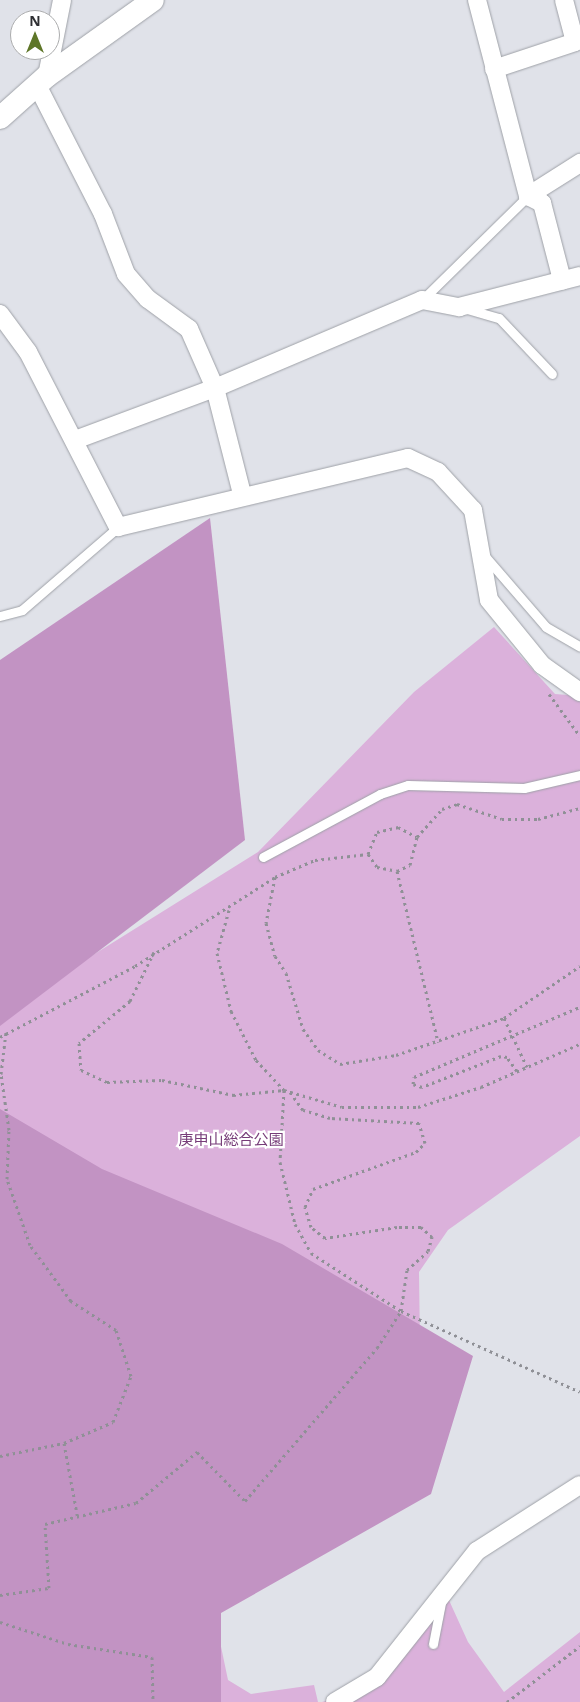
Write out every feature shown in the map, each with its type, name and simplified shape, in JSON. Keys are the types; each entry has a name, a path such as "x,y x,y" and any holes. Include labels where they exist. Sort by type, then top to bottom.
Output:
{"street":[{"path":"62,0 42,80 103,214 126,274 148,299 188,330 215,388 242,494"},
{"path":"0,118 42,80 153,0"},
{"path":"477,0 528,196 542,203 562,280"},
{"path":"494,69 575,42 564,0"},
{"path":"528,196 580,163"},
{"path":"75,440 215,388 422,300 459,307 580,276"},
{"path":"0,314 28,352 75,440 118,527 242,494 408,458 438,472 472,510 489,600 542,665 580,692"},
{"path":"339,1701 377,1677 444,1588 477,1550 580,1485"}],"lane":[{"path":"422,300 528,196"},
{"path":"459,307 499,318 552,374"},
{"path":"0,616 22,610 118,527"},
{"path":"479,551 546,627 580,647"},
{"path":"263,857 380,794 408,785 524,788 580,775"},
{"path":"433,1644 444,1588"}],"path":[{"path":"542,665 547,690 580,736"},
{"path":"368,854 377,867 397,871 410,865 417,837 442,809 457,804 502,819 538,819 580,808"},
{"path":"368,854 377,832 398,827 417,837"},
{"path":"0,1037 6,1032 136,966 154,952 229,910 275,877 315,860 368,854"},
{"path":"397,871 438,1042"},
{"path":"275,877 266,923 303,1029 318,1050 340,1064 396,1055 504,1018 580,966"},
{"path":"229,910 218,953 231,1011 256,1060 284,1090 280,1162 296,1224 311,1253 401,1311 580,1392"},
{"path":"154,952 130,1001 79,1043 81,1070 107,1082 162,1080 233,1095 284,1090 342,1107 418,1107 517,1071 580,1044"},
{"path":"517,1071 507,1057 501,1056 422,1087 413,1084 414,1076 513,1037 580,1007"},
{"path":"504,1018 527,1067"},
{"path":"0,1456 64,1443 113,1422 130,1376 116,1330 71,1301 30,1245 10,1189 1,1074 6,1032"},
{"path":"0,1595 49,1588 45,1524 78,1519 136,1503 197,1452 245,1501 377,1348 401,1311 407,1270 428,1251 432,1237 420,1227 397,1227 325,1238 311,1227 305,1207 312,1189 416,1152 425,1143 419,1122 330,1118 303,1110 290,1092"},
{"path":"64,1443 78,1519"},
{"path":"0,1622 68,1644 152,1657 153,1702"},
{"path":"507,1702 580,1646"}],"green space":[{"name":"庚申山総合公園","path":"494,627 555,694 580,696 580,1136 448,1230 419,1272 422,1491 214,1613 228,1680 251,1694 314,1685 318,1702 0,1702 0,1013 258,852 414,692"},
{"path":"448,1598 468,1642 504,1692 580,1632 580,1702 322,1702 378,1686"}],"shaded area":[{"path":"210,518 245,840 0,1026 0,660"},
{"path":"0,1109 102,1169 282,1244 473,1356 431,1494 221,1613 221,1702 0,1702"}]}
